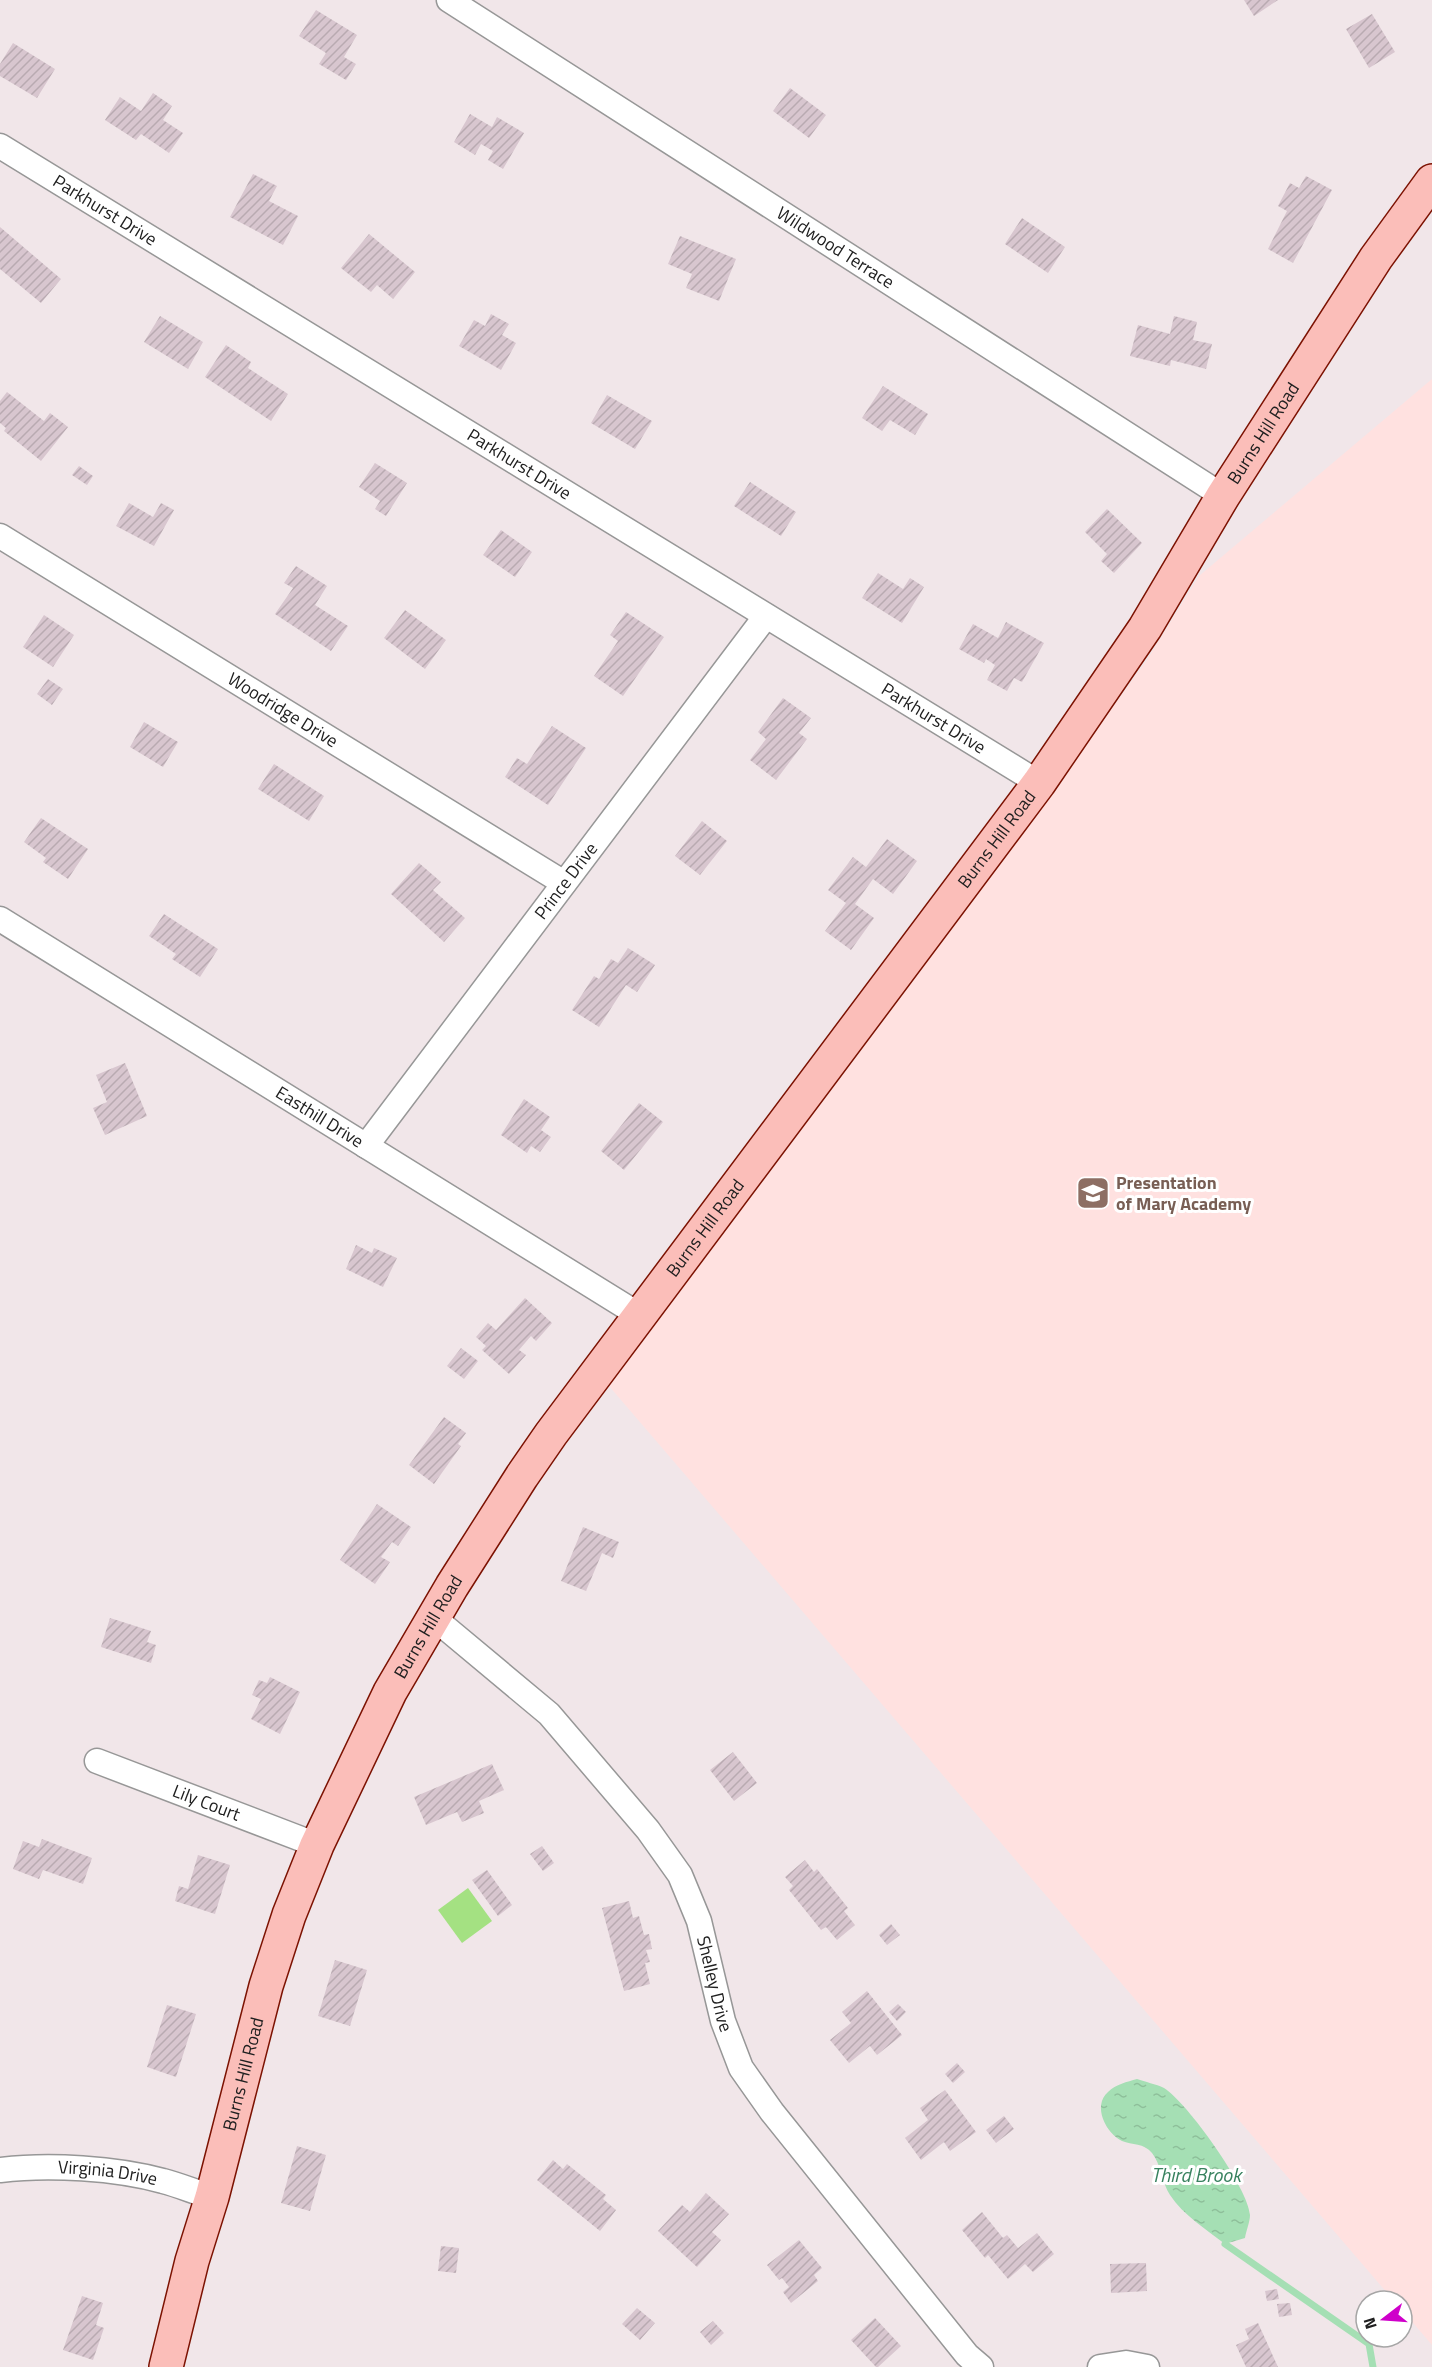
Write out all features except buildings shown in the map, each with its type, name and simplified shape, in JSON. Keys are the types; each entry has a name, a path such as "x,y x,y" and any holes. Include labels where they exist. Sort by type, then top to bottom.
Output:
{"street":[{"name":"Wildwood Terrace","path":"449,0 1223,496"},
{"name":"Parkhurst Drive","path":"0,146 1039,783"},
{"name":"Burns Hill Road","path":"166,2367 266,1986 290,1915 317,1845 385,1702 452,1586 522,1476 639,1315 1039,783 1145,628 1223,496 1376,258 1432,181"},
{"name":"Woodridge Drive","path":"0,536 564,884"},
{"name":"Prince Drive","path":"366,1146 766,616"},
{"name":"Easthill Drive","path":"0,919 639,1315"},
{"name":"Shelley Drive","path":"434,1618 549,1714 648,1830 680,1875 699,1921 723,2021 741,2068 772,2112 967,2355 981,2367"},
{"name":"Lily Court","path":"97,1761 317,1845"},
{"name":"Virginia Drive","path":"0,2170 62,2168 112,2172 162,2180 212,2197"},
{"path":"1100,2367 1126,2363 1147,2367"}],"shaded area":[{"name":"Presentation of Mary Academy","path":"1432,379 1432,2345 1414,2324 1414,2289 1384,2289 609,1386 899,1000 1147,660 1199,576"}],"green space":[{"path":"468,1888 492,1921 462,1943 438,1910"}],"water":[{"name":"Third Brook","path":"1137,2079 1158,2085 1174,2096 1215,2147 1247,2203 1250,2215 1245,2238 1225,2244 1196,2222 1170,2195 1152,2153 1142,2146 1122,2141 1106,2126 1101,2112 1103,2098 1114,2087"}],"waterway":[{"name":"Third Brook","path":"1225,2244 1369,2344 1373,2367"}],"place":[{"name":"Presentation of Mary Academy","path":"1093,1193"}]}
